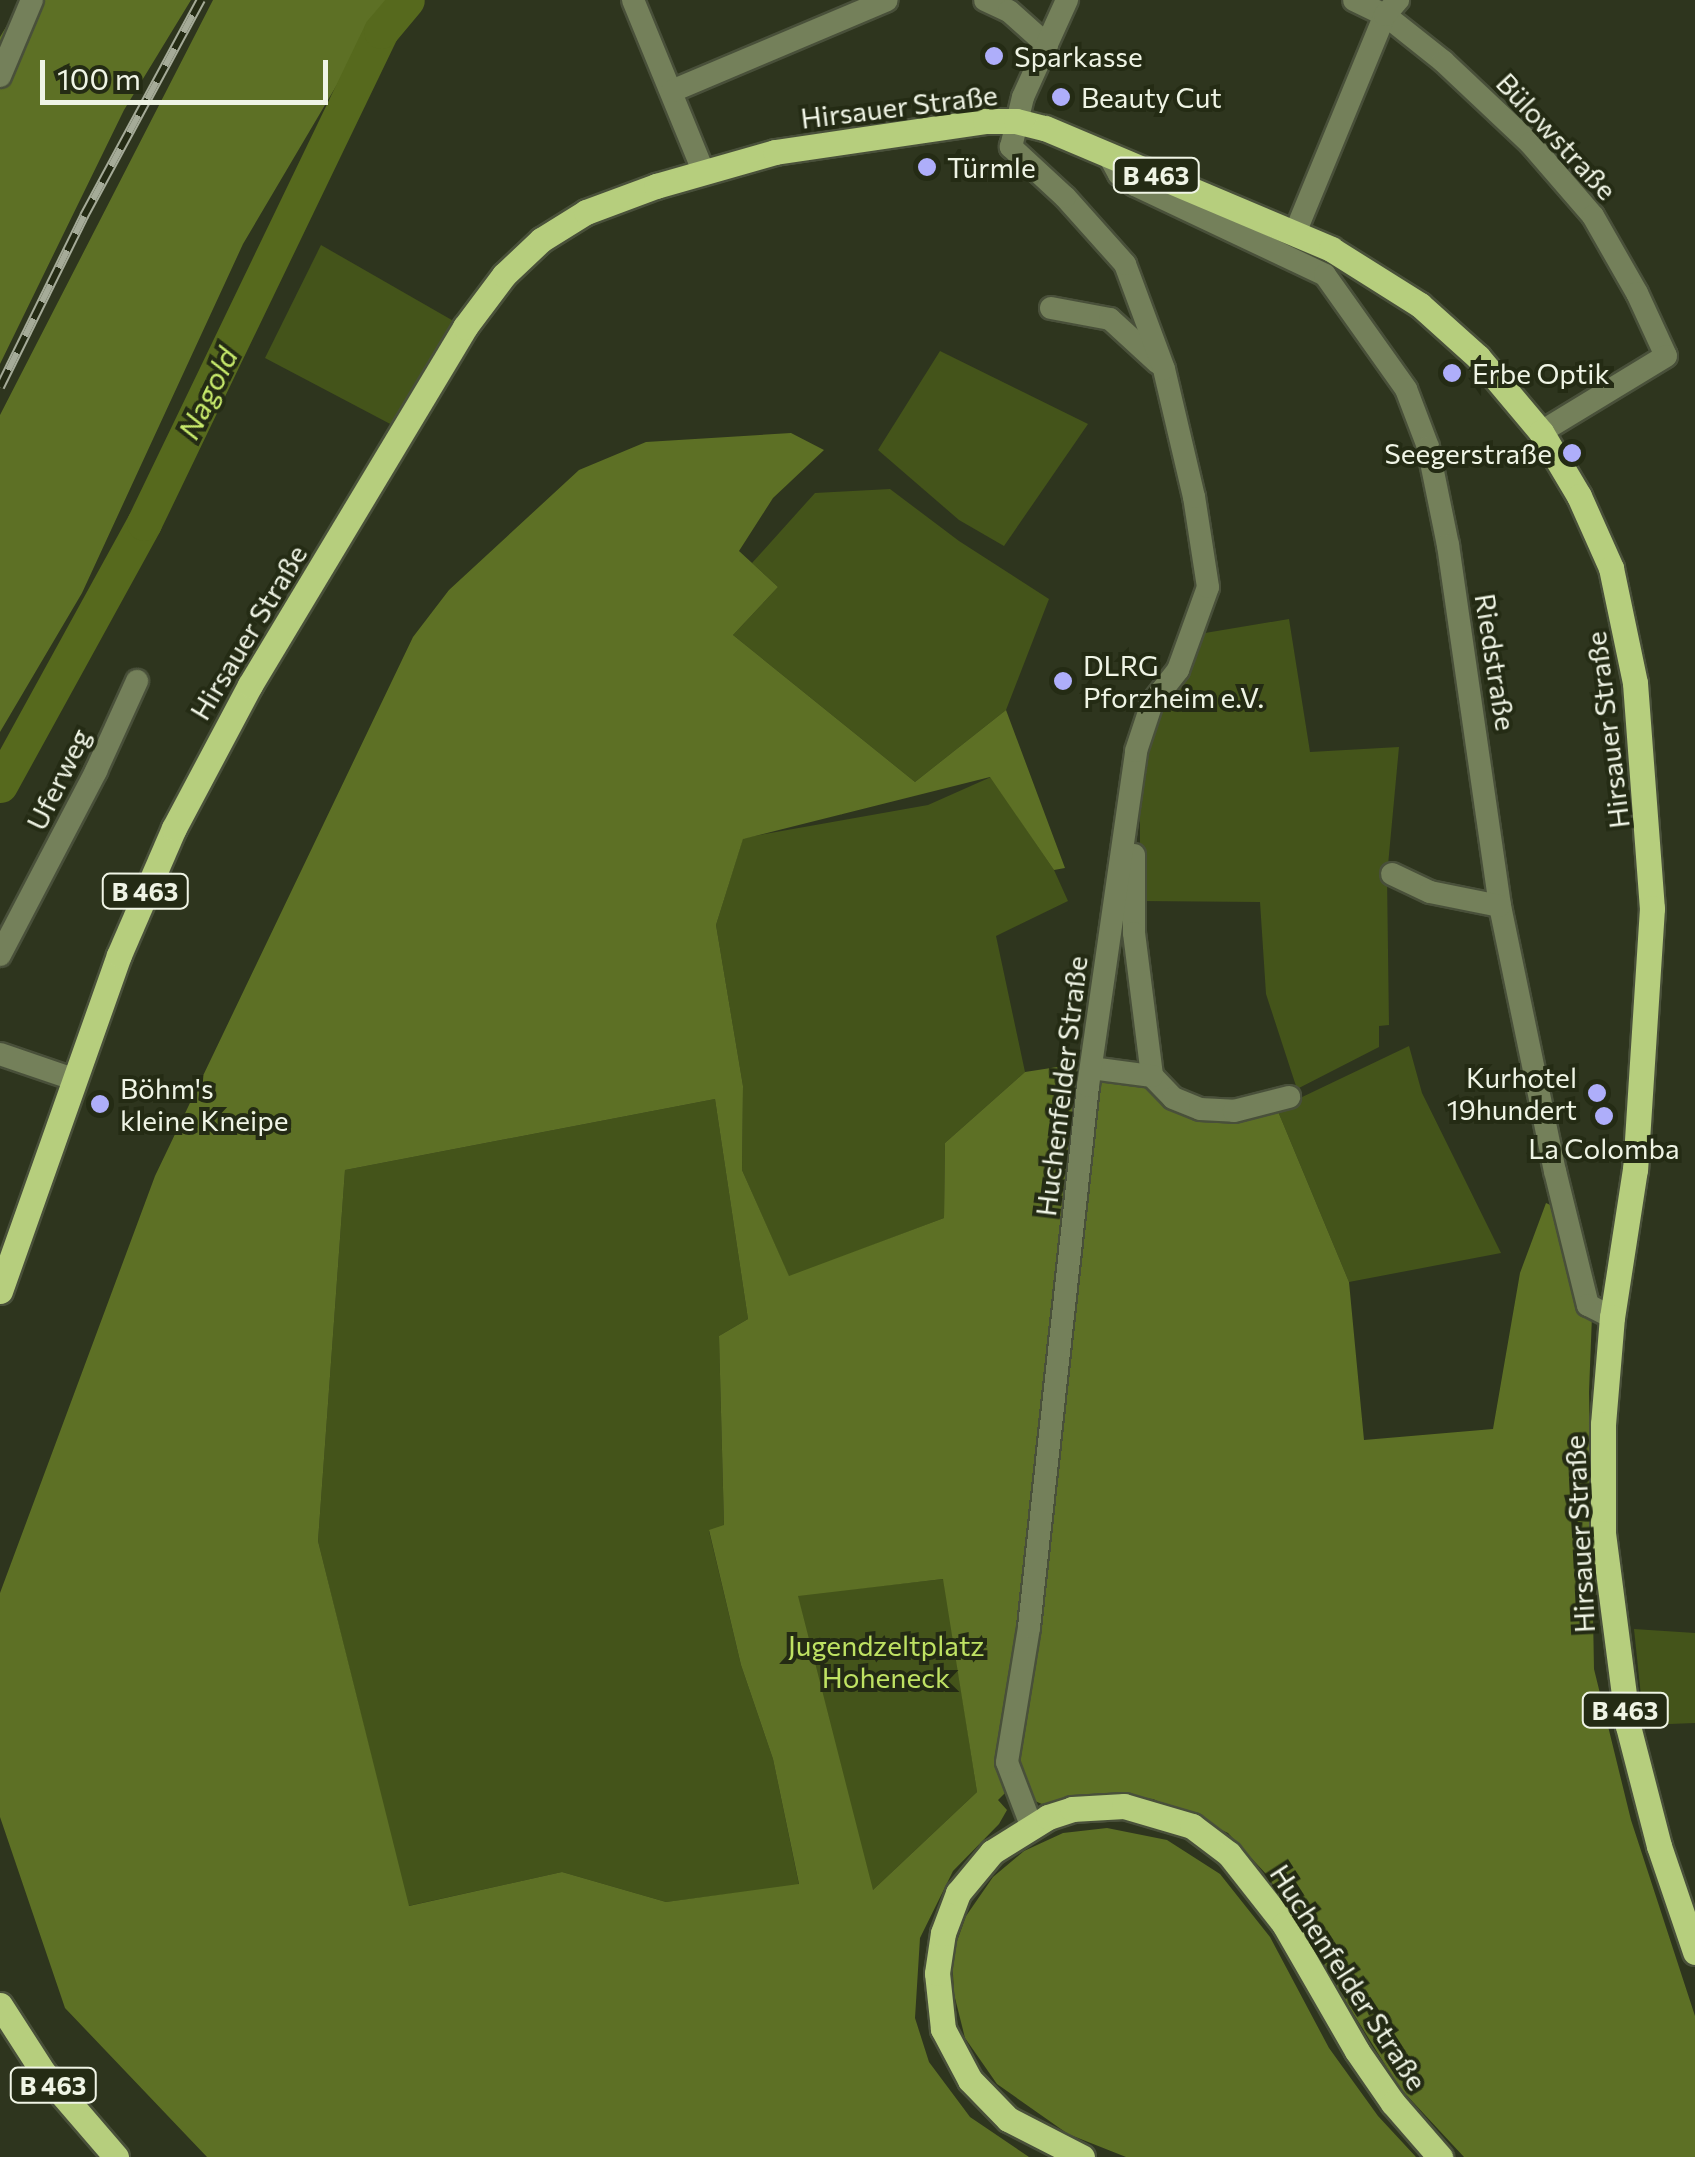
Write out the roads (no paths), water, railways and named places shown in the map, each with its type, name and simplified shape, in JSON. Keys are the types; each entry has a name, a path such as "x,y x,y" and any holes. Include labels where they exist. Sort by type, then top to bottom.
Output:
{"main road":[{"name":"Hirsauer Straße","path":"0,1291 73,1079 142,896 216,744 464,328 520,258 560,226 620,198 775,152 985,121 1016,121 1109,156 1295,233 1361,265 1420,305 1478,357 1540,432 1596,532 1623,610 1650,841 1649,977 1634,1169 1612,1317 1602,1484 1612,1628 1640,1782 1695,1952"},
{"name":"Huchenfelder Straße","path":"1082,2157 1008,2119 970,2080 943,2029 937,1995 943,1933 958,1894 980,1862 1032,1824 1072,1809 1124,1806 1192,1826 1230,1854 1284,1924 1356,2052 1440,2157"},
{"name":"B 463","path":"0,2005 43,2072 116,2157"}],"street":[{"path":"0,76 32,0"},
{"path":"633,0 704,174"},
{"path":"672,92 887,0"},
{"path":"986,0 1009,11 1047,45"},
{"path":"1016,121 1067,0"},
{"name":"Bülowstraße","path":"1354,0 1392,8 1530,142 1592,216 1638,293 1666,356 1540,432"},
{"path":"1295,233 1392,8"},
{"name":"Huchenfelder Straße","path":"1016,121 1011,146 1065,197 1126,264 1164,369 1194,498 1208,587 1178,670 1152,703 1136,751 1091,1068 1029,1628 1006,1762 1032,1824"},
{"name":"Riedstraße","path":"1109,156 1119,174 1325,275 1406,389 1428,447 1448,545 1500,906 1554,1172 1588,1304 1612,1317"},
{"path":"1050,308 1110,320 1164,369"},
{"name":"Uferweg","path":"0,955 96,772 137,681"},
{"path":"1128,818 1134,832 1134,933 1152,1076 1173,1098 1200,1108 1234,1111 1289,1097"},
{"path":"1392,874 1430,892 1500,906"},
{"path":"0,1054 73,1079"},
{"path":"1091,1068 1152,1076"}],"waterway":[{"name":"Nagold","path":"0,785 144,523 381,31 407,0"}],"railway":[{"path":"0,387 84,216 201,0"}],"place":[{"name":"Sparkasse","path":"994,56"},
{"name":"Beauty Cut","path":"1061,97"},
{"name":"Türmle","path":"927,167"},
{"name":"Erbe Optik","path":"1452,373"},
{"name":"Seegerstraße","path":"1572,453"},
{"name":"DLRG Pforzheim e.V.","path":"1063,681"},
{"name":"Kurhotel 19hundert","path":"1597,1093"},
{"name":"Böhm's kleine Kneipe","path":"100,1104"},
{"name":"La Colomba","path":"1604,1116"}],"park label":[{"name":"Jugendzeltplatz Hoheneck","path":"886,1661"}]}
